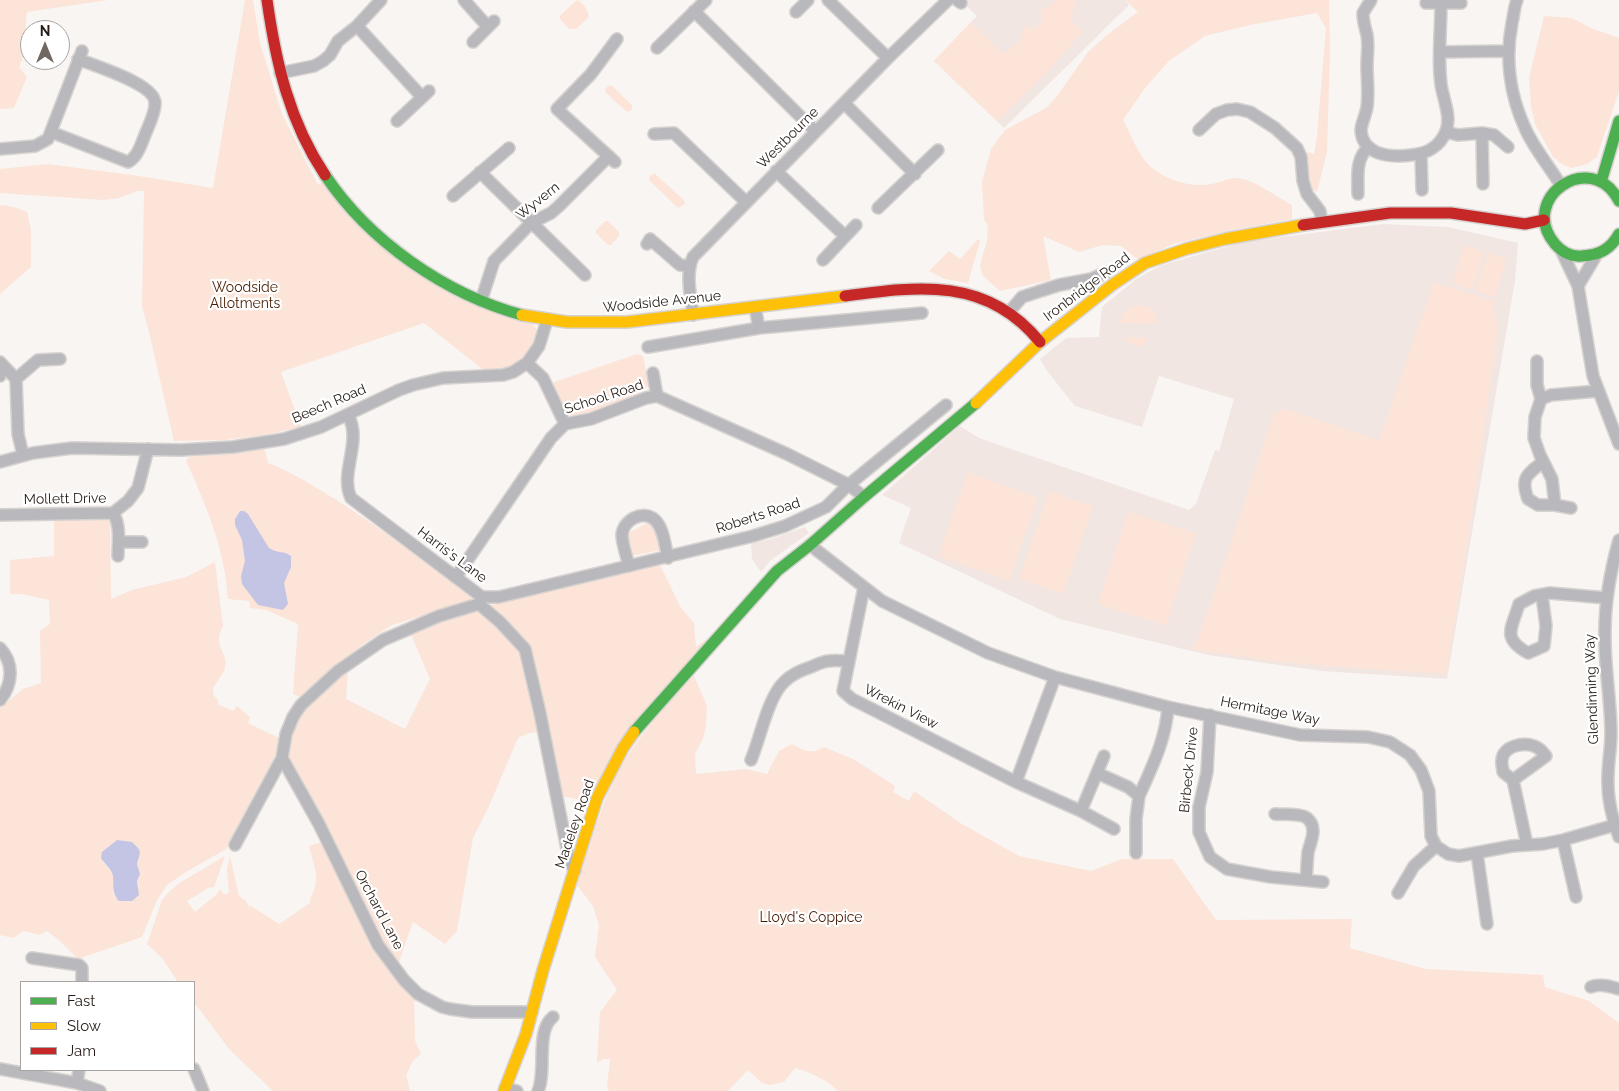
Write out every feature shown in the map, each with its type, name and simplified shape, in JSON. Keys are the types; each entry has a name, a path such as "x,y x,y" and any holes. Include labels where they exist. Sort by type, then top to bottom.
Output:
{"main road":[{"name":"Woodside Avenue","path":"267,0 271,35 280,73 291,111 307,146 340,195 380,238 458,291 481,301 521,314 546,320 591,324 625,323 880,292 926,289 948,290 977,296 1003,306 1026,324 1040,342"},
{"path":"1601,182 1619,120"},
{"path":"1619,201 1616,195 1601,182 1591,178 1577,178 1560,184 1546,204 1544,220 1549,238 1562,250 1571,255 1587,257 1604,252 1613,244 1619,234"},
{"name":"Ironbridge Road","path":"810,545 864,496 980,400 1040,342 1112,284 1145,263 1186,249 1225,239 1322,222 1390,213 1435,212 1525,224 1544,220"},
{"name":"Madeley Road","path":"509,1090 543,970 597,798 623,748 636,729 777,571 810,545"}],"street":[{"path":"280,73 314,66 330,55 338,41 357,26 381,0"},
{"path":"464,0 491,24 473,42"},
{"path":"657,48 706,0"},
{"path":"796,12 808,0"},
{"path":"828,0 888,58"},
{"name":"Westbourne","path":"689,266 692,257 888,58 948,0"},
{"path":"1371,0 1363,13 1367,36 1368,86 1367,107 1361,128 1362,136 1369,147 1383,155 1421,154 1433,149 1446,132 1447,114 1442,87 1441,3"},
{"path":"1517,0 1508,51 1508,68 1513,94 1525,129 1560,184"},
{"path":"1426,3 1461,3"},
{"path":"694,11 815,132"},
{"path":"357,26 426,94 397,121"},
{"name":"Wyvern","path":"481,301 494,261 531,223 551,213 612,159 557,109 591,74 617,39"},
{"path":"1441,52 1508,51"},
{"path":"0,149 35,146 48,139 80,55 144,87 153,96 156,103 149,125 134,159 128,162 51,132"},
{"path":"844,103 915,174"},
{"path":"1199,130 1213,125 1216,114 1237,109 1250,112 1280,133 1297,148 1301,157 1303,181 1307,194 1320,211 1322,222"},
{"path":"1446,132 1494,134 1508,147"},
{"path":"654,134 674,133 746,202"},
{"path":"1482,133 1483,184"},
{"path":"1358,194 1358,167 1365,151 1369,147"},
{"path":"453,196 509,148"},
{"path":"878,208 938,150"},
{"path":"1421,154 1422,190"},
{"path":"776,171 845,236"},
{"path":"480,172 585,275"},
{"path":"823,260 856,225"},
{"path":"646,244 650,239 680,265 689,266 693,315"},
{"path":"1562,250 1578,286 1593,376 1619,444"},
{"path":"1578,286 1597,254"},
{"path":"1010,311 1022,296 1068,289 1107,272"},
{"path":"755,307 759,328"},
{"path":"648,347 759,328 922,313"},
{"path":"546,320 539,346 527,363 543,378 565,424"},
{"path":"16,379 38,360 60,359"},
{"path":"1537,361 1537,385 1541,399 1535,417 1534,438 1552,479 1554,505"},
{"path":"0,362 16,379 18,434 23,455"},
{"name":"Beech Road","path":"0,462 23,455 72,448 198,449 270,442 321,427 413,385 443,378 503,375 514,372 527,363"},
{"path":"653,373 657,396"},
{"path":"1541,399 1551,395 1598,391"},
{"name":"School Road","path":"456,578 551,438 565,424 592,419 646,398 657,396 787,454 849,485 864,496"},
{"path":"849,485 946,405"},
{"name":"Harris's Lane","path":"348,415 353,431 353,446 347,488 351,498 456,578 480,600 525,648 570,864 575,870"},
{"name":"Mollett Drive","path":"0,515 113,513 128,501 138,488 148,449"},
{"path":"1544,462 1528,473 1524,488 1528,499 1538,505 1571,508"},
{"name":"Roberts Road","path":"480,600 498,598 668,558 785,526 826,507 849,485"},
{"path":"113,513 118,526 118,556"},
{"path":"629,566 622,534 629,521 637,516 646,516 654,520 662,532 668,558"},
{"name":"Glendinning Way","path":"1619,540 1607,598 1604,637 1606,671 1615,737 1608,776 1609,797 1619,837"},
{"path":"118,542 142,542"},
{"path":"810,545 882,601 988,653 1055,677 1168,707 1167,724 1159,750 1139,796 1136,819 1136,853"},
{"name":"Wrekin View","path":"864,587 843,691 852,699 1114,829"},
{"path":"1542,594 1546,626 1544,646 1528,653 1515,646 1510,633 1519,604 1534,596 1542,594 1550,593 1607,598"},
{"path":"235,845 282,758 286,734 301,704 338,672 383,640 480,600"},
{"path":"0,648 8,658 10,668 6,692 0,700"},
{"path":"751,760 764,723 783,683 800,670 829,661 848,661"},
{"path":"1016,782 1055,677"},
{"name":"Hermitage Way","path":"1168,707 1300,735 1379,739 1400,748 1415,760 1424,775 1429,791 1430,832 1436,846"},
{"name":"Birbeck Drive","path":"1210,715 1207,772 1199,807 1199,832 1210,857 1227,869 1323,882"},
{"path":"1081,811 1104,756"},
{"name":"Orchard Lane","path":"282,758 319,824 378,945 404,980 418,994 450,1009 472,1012 532,1012"},
{"path":"1097,773 1128,787 1139,796"},
{"path":"1513,780 1527,845"},
{"path":"1276,814 1298,815 1307,818 1313,826 1306,880"},
{"path":"1398,893 1414,866 1436,846 1453,856 1563,840 1615,825"},
{"path":"1563,840 1576,896"},
{"path":"1476,853 1487,924"},
{"path":"32,958 79,965 82,968 82,981"},
{"path":"1591,987 1594,985 1619,989"},
{"path":"538,1091 546,1023 553,1017"},
{"path":"0,1069 100,1091"},
{"path":"79,1071 80,1086"},
{"path":"195,1071 203,1091"}],"shaded area":[{"path":"960,0 1125,0 1129,5 1004,128 934,61 977,16"},
{"path":"1383,224 1448,227 1518,243 1515,281 1447,679 1322,671 1208,655 1060,619 899,543 911,508 882,495 960,426 979,438 1189,510 1196,504 1215,450 1219,451 1234,399 1159,376 1142,427 1075,406 1047,371 1040,359 1066,338 1099,337 1102,307 1136,279 1162,265 1243,242"},
{"path":"805,527 809,533 771,560 761,572 752,559 751,543 768,540"}],"green space":[{"path":"0,0 108,0 27,12 26,20 20,20 19,67 27,77 14,108 0,109"},
{"name":"Woodside Allotments","path":"245,0 253,0 260,43 282,114 318,185 324,181 372,237 534,325 537,330 535,340 531,349 520,362 505,369 486,372 424,323 281,372 301,427 264,435 225,440 174,441 142,306 144,191 137,191 119,198 103,200 0,193 0,169 48,164 213,188"},
{"path":"577,0 585,7 589,17 576,29 569,29 560,19 560,16"},
{"path":"1056,0 1077,0 1071,19 1082,32 1052,67 997,121 934,61 971,22 1002,54 1023,40 1019,35 1027,26 1033,30 1044,19 1039,13"},
{"path":"1125,0 1329,0 1330,51 1327,152 1317,192 1311,189 1308,179 1307,152 1314,154 1317,136 1326,28 1317,13 1250,25 1205,36 1169,61 1145,88 1123,120 1142,157 1157,172 1179,182 1196,185 1233,178 1243,179 1292,205 1292,219 1173,244 1139,260 1121,246 1103,245 1079,252 1043,236 1051,280 1000,291 983,276 980,266 987,240 988,226 984,220 982,182 991,149 1005,130 1046,108 1057,96 1088,52 1138,12"},
{"path":"1544,16 1572,18 1591,28 1619,38 1619,91 1597,157 1587,164 1571,168 1553,157 1535,124 1531,106 1529,78"},
{"path":"609,85 632,105 632,110 627,112 606,93 605,89"},
{"path":"653,174 684,200 685,204 678,208 649,180"},
{"path":"0,206 27,212 31,230 31,267 0,294"},
{"path":"605,221 608,221 619,232 619,236 611,245 608,245 596,233 596,230"},
{"path":"978,239 980,241 968,283 945,279 929,271 949,251 960,259"},
{"path":"1464,245 1484,252 1472,290 1452,283"},
{"path":"1488,253 1507,259 1495,297 1475,291"},
{"path":"1434,282 1495,301 1493,307 1497,326 1494,361 1447,674 1273,661 1190,649 1196,642 1205,619 1274,413 1285,409 1379,440"},
{"path":"1137,305 1146,306 1155,311 1157,324 1119,323 1125,311"},
{"path":"1123,337 1148,338 1143,346 1140,346 1130,343"},
{"path":"637,354 643,356 649,385 641,395 577,417 568,414 554,387 554,382"},
{"path":"264,448 268,463 310,484 370,522 471,597 471,601 392,625 362,645 303,698 293,694 298,624 266,610 250,608 249,601 228,599 219,546 201,494 186,461 189,457"},
{"path":"968,472 1038,498 1009,581 938,556"},
{"path":"1049,491 1093,506 1063,594 1019,579"},
{"path":"1128,512 1196,533 1166,626 1098,604"},
{"path":"106,518 110,522 111,599 132,590 186,577 215,562 223,626 219,644 226,662 224,671 213,689 214,696 218,700 218,704 233,711 237,706 250,717 248,723 281,739 270,769 226,849 167,885 157,900 142,937 78,959 47,931 39,935 24,931 13,938 0,935 0,708 23,689 41,683 40,631 50,624 49,600 22,594 10,594 10,560 54,556 54,520","holes":["139,858 137,864 140,874 137,881 139,887 116,898 113,893 113,874 102,861"]},
{"path":"651,521 654,524 661,550 630,556 628,533"},
{"path":"660,565 681,608 694,623 696,647 710,637 591,802 561,796 534,671 485,603 491,605"},
{"path":"475,610 481,611 524,657 539,732 529,733 518,738 473,838 457,931 445,944 413,922 399,962 352,904 381,958 414,996 415,1041 421,1054 413,1061 406,1075 410,1091 273,1091 229,1049 195,1003 195,981 177,981 162,958 147,944 162,900 181,882 225,856 214,887 208,888 187,901 195,912 216,895 220,889 225,895 229,892 227,869 230,856 239,896 245,900 249,907 251,906 279,924 310,903 316,877 309,846 322,842 288,761 287,740 304,708 348,668 346,699 405,729 430,679 410,632"},
{"name":"Lloyd's Coppice","path":"694,676 707,706 703,739 695,754 696,774 746,769 767,774 779,751 792,744 808,751 815,751 824,747 853,759 895,786 893,792 909,801 914,791 962,824 1019,856 1091,871 1122,859 1173,859 1216,920 1352,919 1350,948 1426,969 1543,975 1545,987 1589,1001 1619,1023 1619,1091 838,1091 829,1083 795,1068 784,1082 769,1085 762,1083 748,1070 728,1091 609,1091 607,1086 610,1059 603,1059 597,1063 600,1012 617,990 595,957 599,925 593,906 577,885 599,816 616,776 632,749 651,723"}],"water":[{"path":"240,511 248,514 269,548 291,556 291,567 284,583 288,604 283,610 258,605 242,584 241,576 245,561 242,540 235,525 235,519"},
{"path":"117,840 132,842 139,849 140,853 137,864 140,874 137,881 139,895 132,901 119,901 116,898 112,873 101,858 102,852"}],"traffic: fast":[{"path":"1601,182 1619,121"},
{"path":"325,175 364,222 386,243 411,262 465,294 493,306 522,315"},
{"path":"1619,201 1607,185 1592,179 1576,179 1562,185 1551,196 1545,211 1546,227 1555,244 1570,255 1582,256 1604,251 1619,234"},
{"path":"634,732 777,571 976,403"}],"traffic: slow":[{"path":"976,403 1040,342 1112,285 1145,263 1186,249 1225,239 1303,225"},
{"path":"522,315 567,322 627,322 845,296"},
{"path":"504,1091 526,1034 543,970 597,798 623,748 634,732"}],"traffic: jam":[{"path":"267,0 280,69 293,113 302,134 325,175"},
{"path":"1303,225 1390,213 1451,213 1525,224 1544,220"},
{"path":"845,296 873,292 926,289 951,291 975,296 998,306 1019,321 1040,342"}]}
